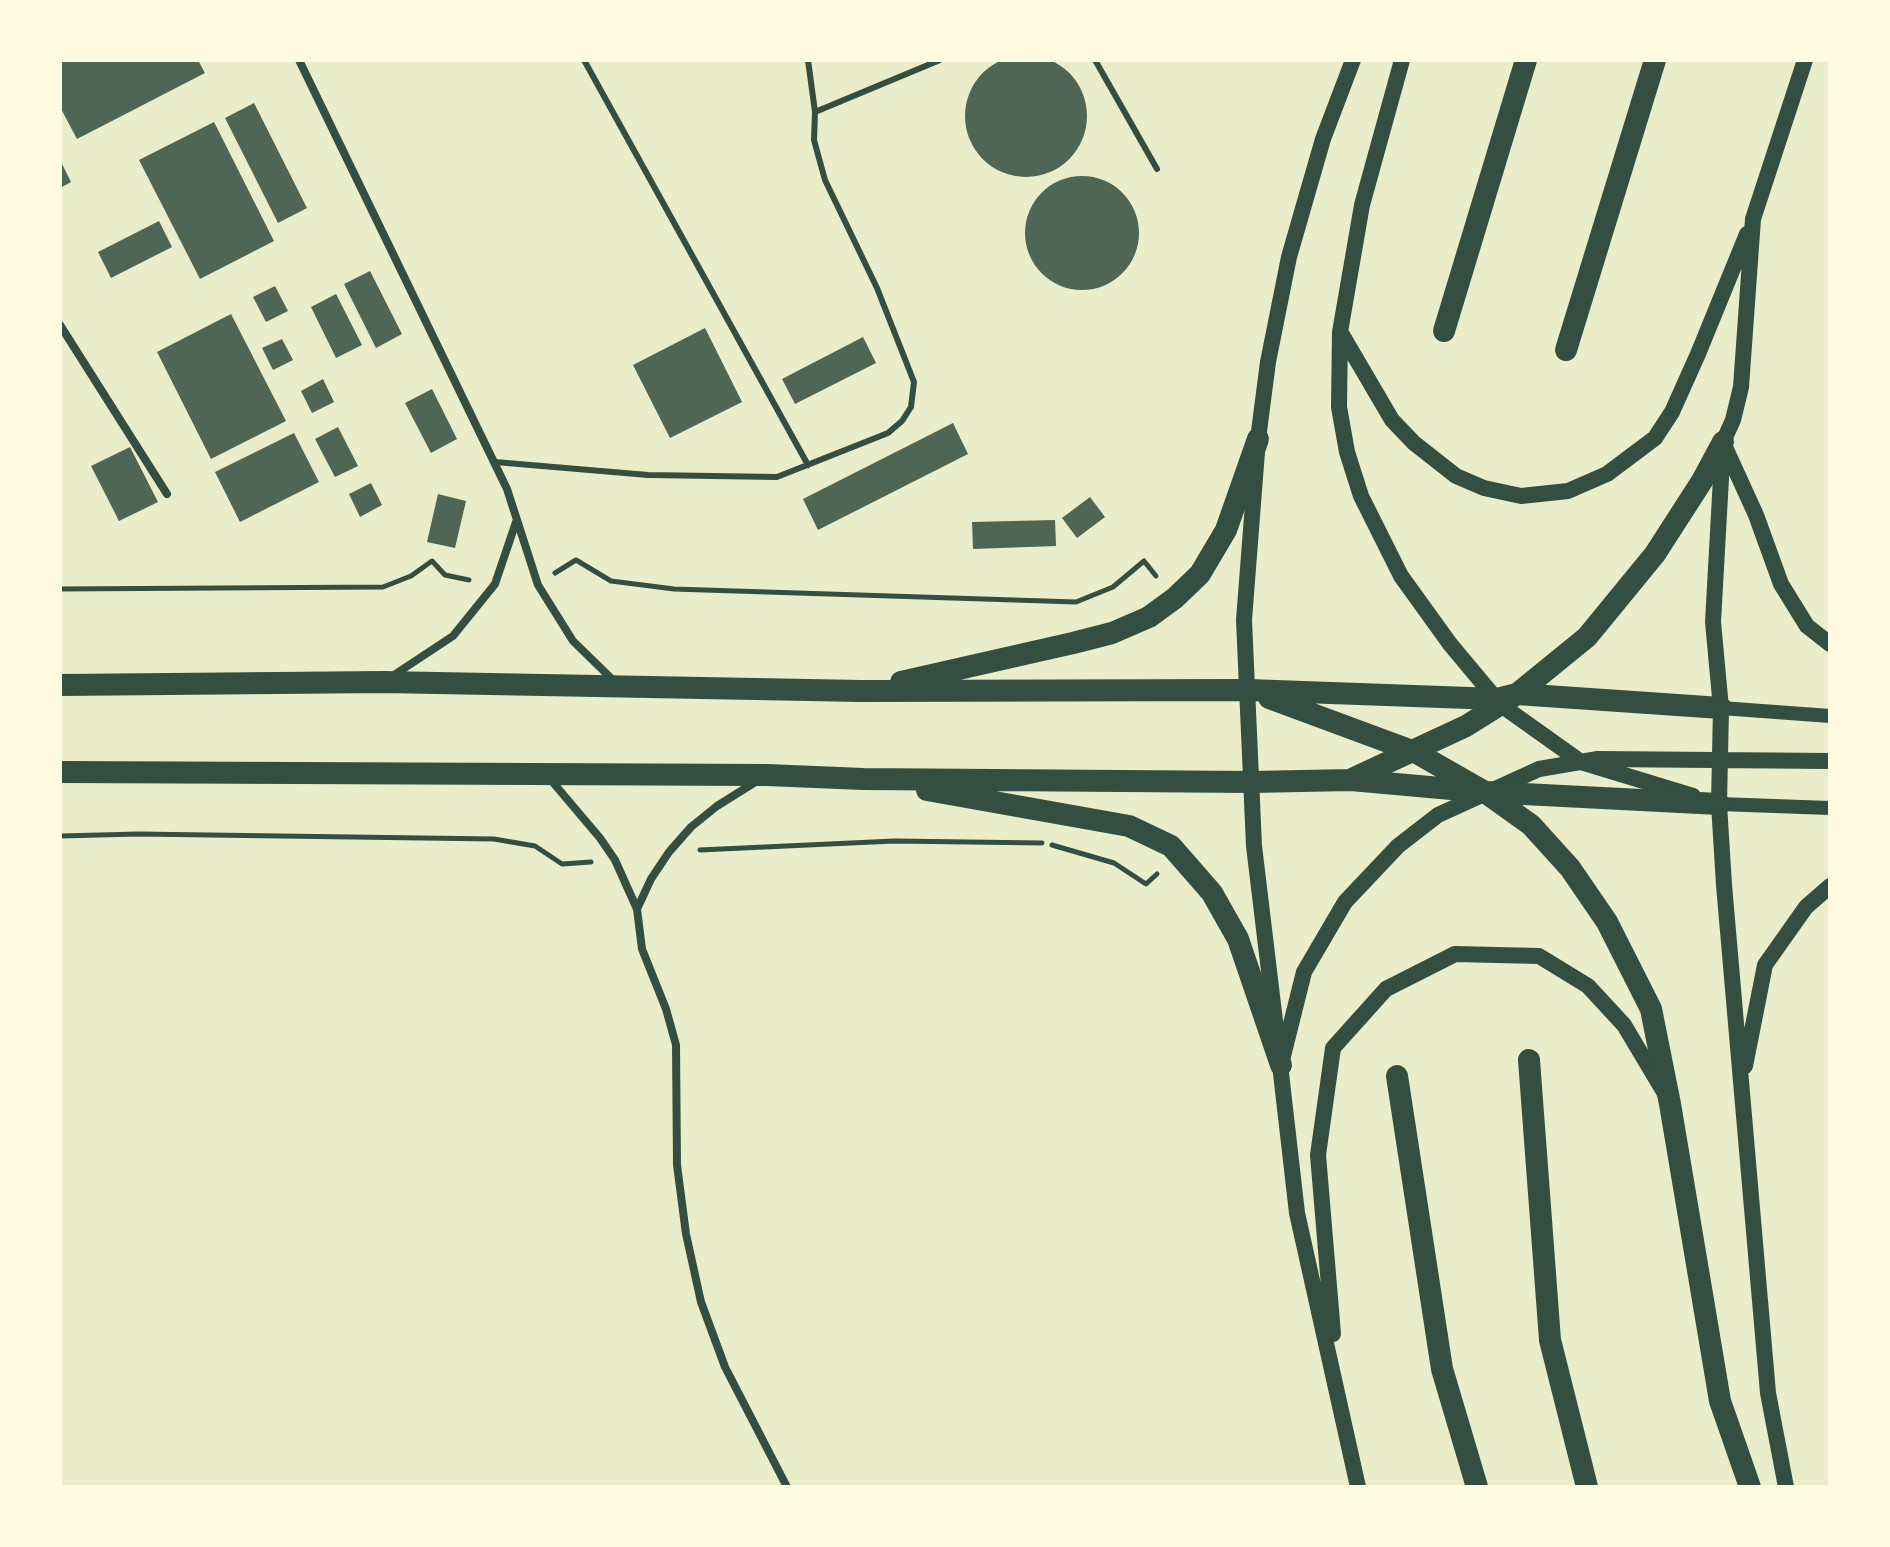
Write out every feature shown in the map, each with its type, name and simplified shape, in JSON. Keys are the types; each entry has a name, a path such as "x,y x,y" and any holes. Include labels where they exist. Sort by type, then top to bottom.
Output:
{"highway":[{"path":"1444,331 1526,60"},
{"path":"1566,350 1655,60"},
{"path":"861,691 1112,633 1149,617 1200,574 1226,530 1258,439"},
{"path":"1351,780 1415,752 1505,699 1587,637 1655,554 1723,442"},
{"path":"60,685 384,682 861,691 1248,690 1721,708"},
{"path":"1248,690 1415,752 1485,792 1531,825 1570,868 1607,922 1651,1009 1720,1401 1750,1487"},
{"path":"60,772 767,775 863,779 1251,782 1351,780 1485,792 1719,804"},
{"path":"863,779 1129,826 1171,846 1212,893 1238,939 1281,1065"},
{"path":"1529,1060 1550,1340 1587,1487"},
{"path":"1397,1076 1442,1369 1477,1487"}],"main road":[{"path":"1353,60 1323,139 1289,257 1268,362 1258,439 1244,620 1254,846 1297,1213 1358,1487"},
{"path":"1402,60 1362,205 1340,332 1339,407 1347,452 1361,496 1401,576 1450,644 1505,699 1581,762 1719,804"},
{"path":"1340,332 1392,420 1414,443 1456,476 1484,488 1521,496 1568,491 1607,474 1655,438 1672,412 1753,219 1805,60"},
{"path":"1753,219 1741,387 1733,420 1723,442 1713,622 1721,708 1719,804 1741,1087 1768,1393 1786,1487"},
{"path":"1723,442 1756,515 1781,584 1807,626 1830,644"},
{"path":"1281,1065 1304,972 1345,902 1398,846 1438,815 1539,769 1598,759 1830,761"},
{"path":"1741,1087 1765,965 1806,907 1830,886"},
{"path":"1338,1394 1318,1155 1333,1048 1386,989 1455,954 1539,956 1588,986 1624,1025 1670,1104"}],"street":[{"path":"299,60 495,462 507,489 538,585 573,641 620,687"},
{"path":"60,325 167,494"},
{"path":"384,682 453,636 495,584 517,521"},
{"path":"1721,708 1830,716"},
{"path":"547,775 615,860 637,909 642,949 666,1009 676,1045 677,1165 686,1234 701,1302 725,1367 787,1487"},
{"path":"637,909 651,879 691,827 717,806 767,775"},
{"path":"1719,804 1830,808"}],"lane":[{"path":"584,60 808,465"},
{"path":"495,462 648,475 777,477 888,433 902,421 911,407 914,382 877,288 825,180 814,140 815,112 808,60"},
{"path":"815,112 940,60"},
{"path":"1095,60 1157,169"}],"path":[{"path":"538,585 576,560 611,581 674,589 1076,602 1113,587 1144,561 1175,598"},
{"path":"60,589 383,587 411,576 432,561 445,575 495,584"}],"building":[{"path":"1026,55 1049,59 1069,73 1083,93 1087,116 1083,139 1069,159 1049,173 1026,177 1003,173 983,159 969,139 965,116 969,93 983,73 1003,59"},
{"path":"60,60 198,60 205,73 77,139 60,107"},
{"path":"254,103 307,208 278,223 225,118"},
{"path":"214,122 274,241 200,279 139,160"},
{"path":"60,160 71,182 60,188"},
{"path":"1082,176 1104,180 1123,192 1135,211 1139,233 1135,255 1123,274 1104,286 1082,290 1060,286 1041,274 1029,255 1025,233 1029,211 1041,192 1060,180"},
{"path":"159,221 172,247 111,278 98,252"},
{"path":"370,271 402,334 376,348 344,284"},
{"path":"275,286 288,311 266,322 253,297"},
{"path":"336,294 362,345 336,358 311,307"},
{"path":"231,314 286,421 211,459 157,352"},
{"path":"705,328 742,402 670,438 633,365"},
{"path":"863,337 876,363 795,404 782,379"},
{"path":"282,339 293,360 273,370 262,348"},
{"path":"323,379 334,402 312,413 301,391"},
{"path":"432,389 457,439 431,453 405,403"},
{"path":"953,423 968,454 818,530 803,499"},
{"path":"338,427 358,466 335,477 315,439"},
{"path":"294,433 319,482 240,522 215,472"},
{"path":"130,447 158,502 119,521 91,466"},
{"path":"371,483 382,505 360,517 349,494"},
{"path":"438,494 466,501 455,548 427,542"},
{"path":"1090,497 1105,517 1077,538 1062,518"},
{"path":"1055,520 1056,546 973,549 972,522"}]}
